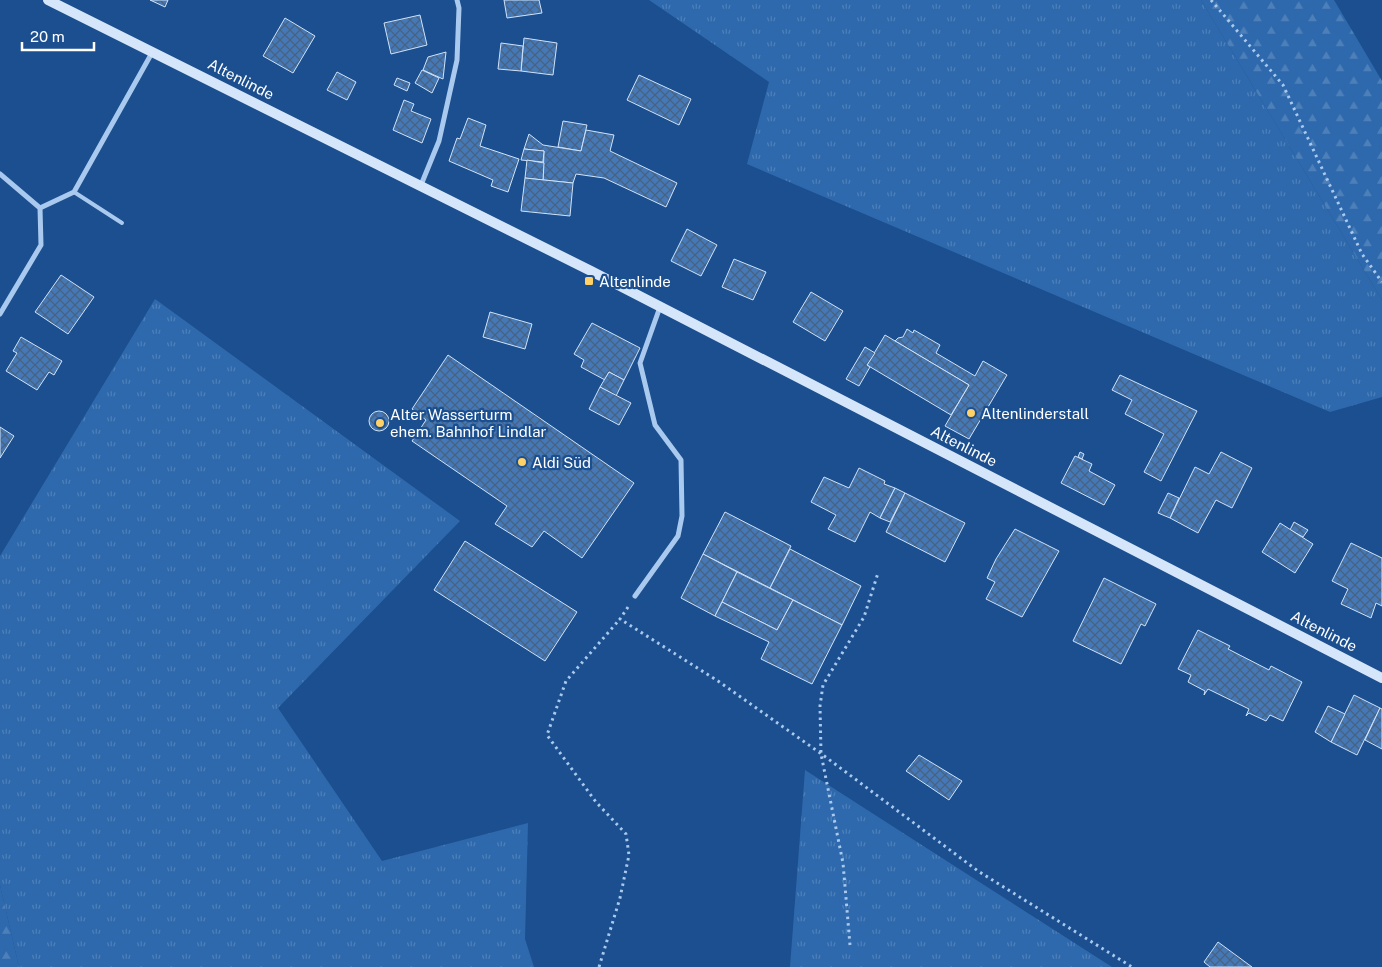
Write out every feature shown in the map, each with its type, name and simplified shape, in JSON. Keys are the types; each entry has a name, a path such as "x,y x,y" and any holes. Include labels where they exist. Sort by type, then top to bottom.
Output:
{"street":[{"name":"Altenlinde","path":"48,0 421,185 1382,678"},
{"path":"421,185 440,140 457,60 459,8 457,0"},
{"path":"40,208 74,192 153,51"},
{"path":"0,174 40,208 41,245 0,314"},
{"path":"635,596 678,536 682,516 681,460 655,425 640,363 660,307"}],"lane":[{"path":"74,192 122,222"}],"path":[{"path":"1211,0 1283,85 1362,254 1382,282"},
{"path":"850,946 843,863 821,754 820,706 823,685 864,617 878,573"},
{"path":"599,967 622,890 629,855 626,834 596,802 547,734 566,680 620,619 635,596"},
{"path":"620,619 718,681 821,754 978,871 1132,967"}],"green space":[{"path":"649,0 1201,0 1382,300 1382,397 1330,412 747,164 769,82"},
{"path":"1201,0 1334,0 1382,81 1382,300"},
{"path":"155,299 460,521 278,708 382,861 528,823 525,939 534,967 19,967 0,885 0,556"},
{"path":"805,770 1112,967 790,967"},
{"path":"0,885 19,967 0,967"}],"building":[{"path":"150,0 168,0 165,7"},
{"path":"504,0 539,0 542,13 507,18"},
{"path":"420,15 427,45 391,54 384,23"},
{"path":"285,18 315,36 293,73 263,56"},
{"path":"524,38 557,43 553,75 521,71"},
{"path":"501,43 523,46 521,71 498,69"},
{"path":"446,52 443,79 423,70 428,57"},
{"path":"422,70 439,78 432,93 415,83"},
{"path":"337,72 356,82 347,100 327,90"},
{"path":"639,75 691,99 679,125 627,100"},
{"path":"397,78 410,83 407,91 394,85"},
{"path":"404,100 414,104 411,111 431,119 422,143 393,130"},
{"path":"468,118 486,125 480,146 519,159 508,192 491,186 493,180 449,161 457,138 460,139"},
{"path":"563,121 587,125 581,151 558,147"},
{"path":"586,130 614,135 610,151 677,183 666,207 604,178 576,174 573,183 543,180 544,151 524,149 529,134 543,145 581,151"},
{"path":"524,149 544,151 543,162 521,160"},
{"path":"527,160 544,163 543,180 525,178"},
{"path":"525,178 573,183 570,216 521,211"},
{"path":"687,229 717,245 701,276 671,261"},
{"path":"734,259 766,272 753,300 722,287"},
{"path":"61,275 94,297 68,334 35,312"},
{"path":"811,292 843,311 825,341 793,322"},
{"path":"490,312 532,324 525,349 483,337"},
{"path":"592,323 640,348 624,380 609,372 605,380 581,367 584,360 574,354"},
{"path":"907,329 913,333 914,330 940,345 936,353 975,376 983,361 1007,375 969,439 945,426 969,385 895,341 903,337"},
{"path":"885,335 969,385 951,415 867,365"},
{"path":"21,337 62,361 54,375 49,372 37,390 6,371 17,353 13,351"},
{"path":"865,347 875,353 867,365 870,367 859,386 846,379"},
{"name":"Aldi Süd","path":"448,355 634,483 582,558 544,531 532,547 495,524 507,506 412,441 426,420 412,409"},
{"path":"609,372 624,380 616,396 600,387"},
{"path":"1120,375 1197,411 1161,481 1144,472 1164,434 1125,414 1132,400 1112,390"},
{"path":"600,387 631,403 619,425 589,409"},
{"path":"379,411 386,414 389,421 386,428 379,431 372,428 369,421 372,414"},
{"path":"0,427 14,436 0,458"},
{"path":"1080,452 1084,454 1082,459 1078,457"},
{"path":"1221,452 1252,468 1232,508 1216,500 1198,533 1170,518 1195,467 1209,474"},
{"path":"1075,456 1092,464 1089,471 1115,485 1104,505 1061,483"},
{"path":"859,468 885,481 884,484 895,488 880,518 870,512 855,542 828,529 836,515 811,502 824,477 849,488"},
{"path":"895,488 905,493 890,522 880,518"},
{"path":"905,493 965,523 945,562 886,532"},
{"path":"1168,493 1179,498 1170,518 1158,513"},
{"path":"725,512 791,546 770,588 703,554"},
{"path":"1294,522 1308,530 1303,537 1290,530"},
{"path":"1280,523 1313,544 1295,573 1262,552"},
{"path":"1015,529 1059,551 1022,617 986,599 995,582 987,578 996,559"},
{"path":"465,541 577,612 545,661 434,590"},
{"path":"1351,543 1382,558 1382,606 1376,603 1371,618 1341,604 1348,589 1332,581"},
{"path":"790,549 861,586 842,625 770,588"},
{"path":"703,554 737,572 715,616 681,598"},
{"path":"737,572 793,600 777,630 722,602"},
{"path":"1104,578 1156,604 1145,626 1141,624 1121,664 1073,641"},
{"path":"793,600 842,625 812,684 761,659 769,642 715,616 722,602 777,630"},
{"path":"1198,630 1230,646 1228,649 1269,670 1271,666 1302,682 1283,721 1270,715 1266,721 1249,713 1246,716 1249,709 1208,689 1204,695 1205,691 1188,682 1191,675 1178,669"},
{"path":"1354,695 1380,708 1357,755 1331,742"},
{"path":"1328,706 1345,714 1331,742 1315,732"},
{"path":"1380,708 1382,709 1382,749 1365,740"},
{"path":"919,755 962,781 949,800 906,771"},
{"path":"1218,942 1252,967 1210,967 1204,962"}],"place":[{"name":"Altenlinde","path":"589,281"},
{"name":"Altenlinderstall","path":"971,413"},
{"name":"Alter Wasserturm ehem. Bahnhof Lindlar","path":"380,423"},
{"name":"Aldi Süd","path":"522,462"}]}
